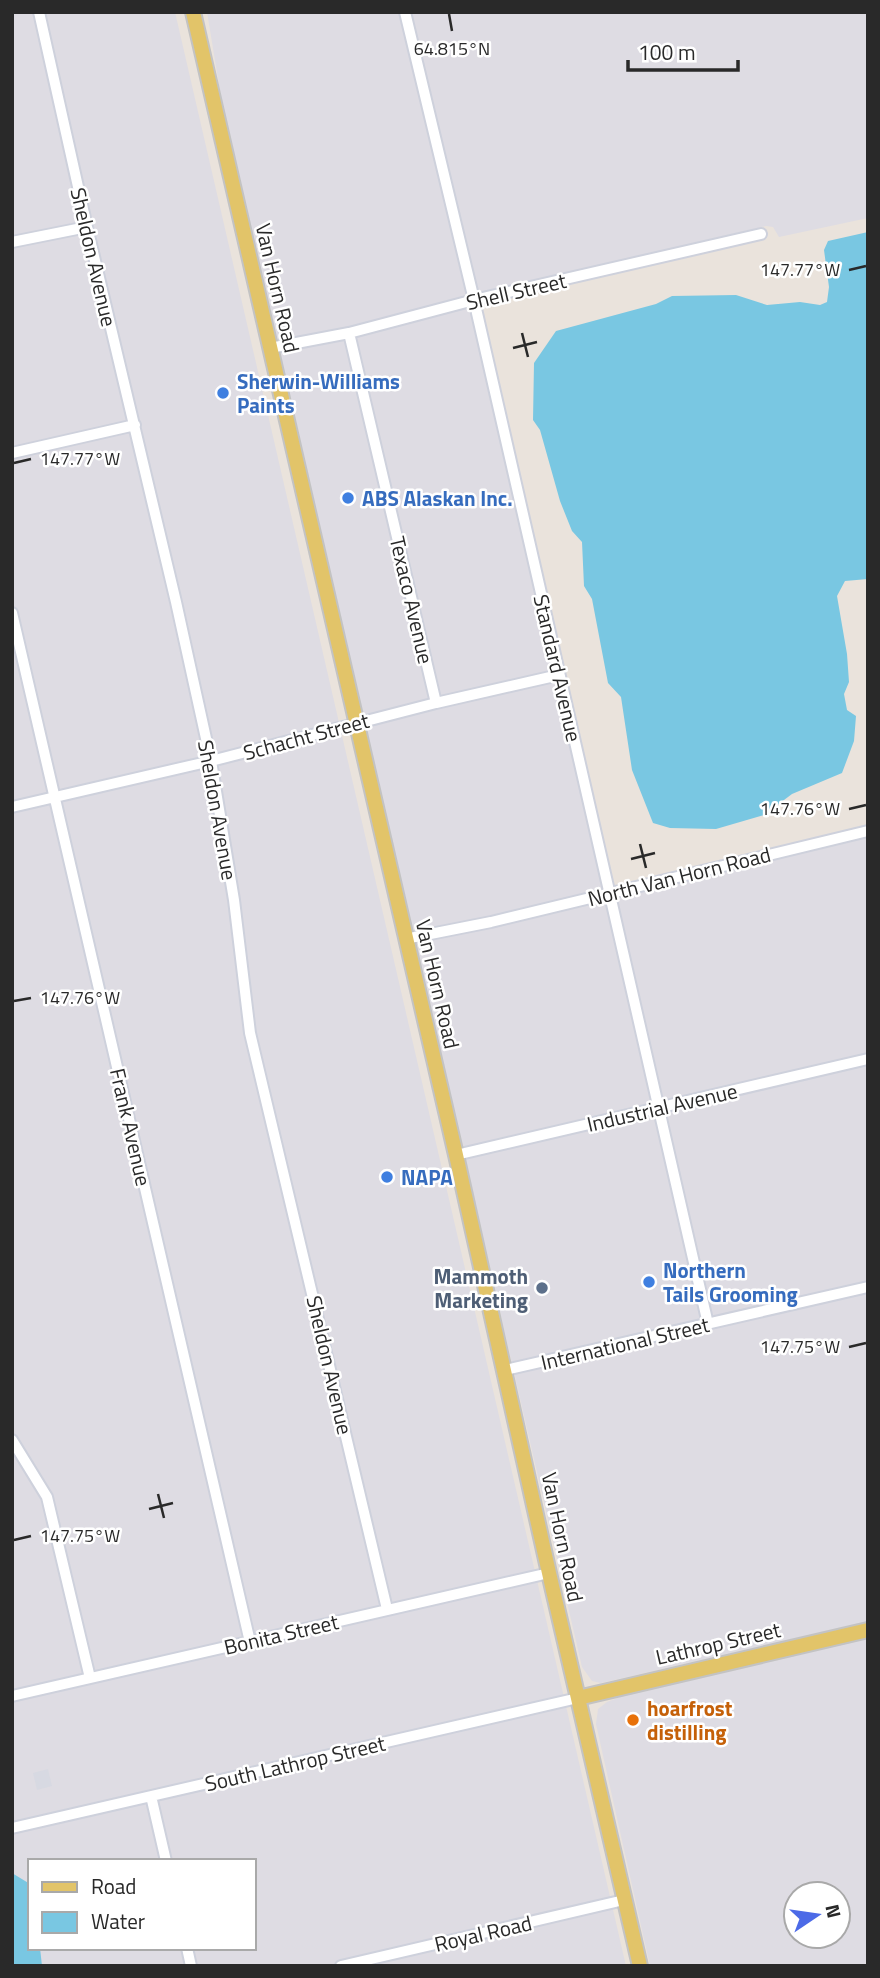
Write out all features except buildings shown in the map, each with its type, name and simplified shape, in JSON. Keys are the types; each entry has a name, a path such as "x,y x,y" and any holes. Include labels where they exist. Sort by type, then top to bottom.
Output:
{"main road":[{"name":"Van Horn Road","path":"193,12 639,1966"},
{"name":"Lathrop Street","path":"578,1698 868,1629"}],"street":[{"name":"Sheldon Avenue","path":"39,12 211,761 234,900 250,1033 387,1609"},
{"name":"Standard Avenue","path":"405,12 474,300 708,1324"},
{"path":"12,242 87,227"},
{"name":"Shell Street","path":"270,348 349,333 474,300 761,234"},
{"name":"Texaco Avenue","path":"349,333 436,703"},
{"path":"12,453 135,425"},
{"name":"Frank Avenue","path":"12,613 250,1642"},
{"name":"Schacht Street","path":"12,807 559,675"},
{"name":"North Van Horn Road","path":"405,939 491,922 868,831"},
{"name":"Industrial Avenue","path":"456,1155 868,1059"},
{"name":"International Street","path":"505,1370 868,1287"},
{"path":"12,1440 47,1497 90,1678"},
{"name":"Bonita Street","path":"12,1696 549,1573"},
{"name":"South Lathrop Street","path":"12,1828 578,1698"},
{"path":"151,1796 166,1859"},
{"name":"Royal Road","path":"341,1966 625,1900"}],"shaded area":[{"path":"12,12 175,12 626,1966 12,1966"},
{"path":"207,12 868,12 868,218 779,237 773,227 766,226 468,296 606,897 868,837 868,1622 601,1683 592,1681 582,1667 225,121"},
{"path":"868,1637 868,1966 650,1966 596,1724 598,1709 607,1702 631,1693"},
{"path":"48,1769 52,1786 37,1790 33,1773"}],"water":[{"path":"868,232 868,579 845,581 837,596 849,682 844,694 847,710 856,716 854,741 842,773 792,794 764,815 716,829 670,828 653,823 632,770 621,697 608,683 592,599 584,586 582,542 572,531 560,501 540,430 533,420 534,363 556,331 656,304 672,296 736,295 767,305 800,302 820,305 827,302 829,287 824,250 828,241"},
{"path":"12,1873 28,1883 28,1950 40,1950 42,1966 12,1966"}],"place":[{"name":"Sherwin-Williams Paints","path":"223,393"},
{"name":"ABS Alaskan Inc.","path":"348,498"},
{"name":"NAPA","path":"387,1177"},
{"name":"Northern Tails Grooming","path":"649,1282"},
{"name":"Mammoth Marketing","path":"542,1288"},
{"name":"hoarfrost distilling","path":"633,1720"}]}
